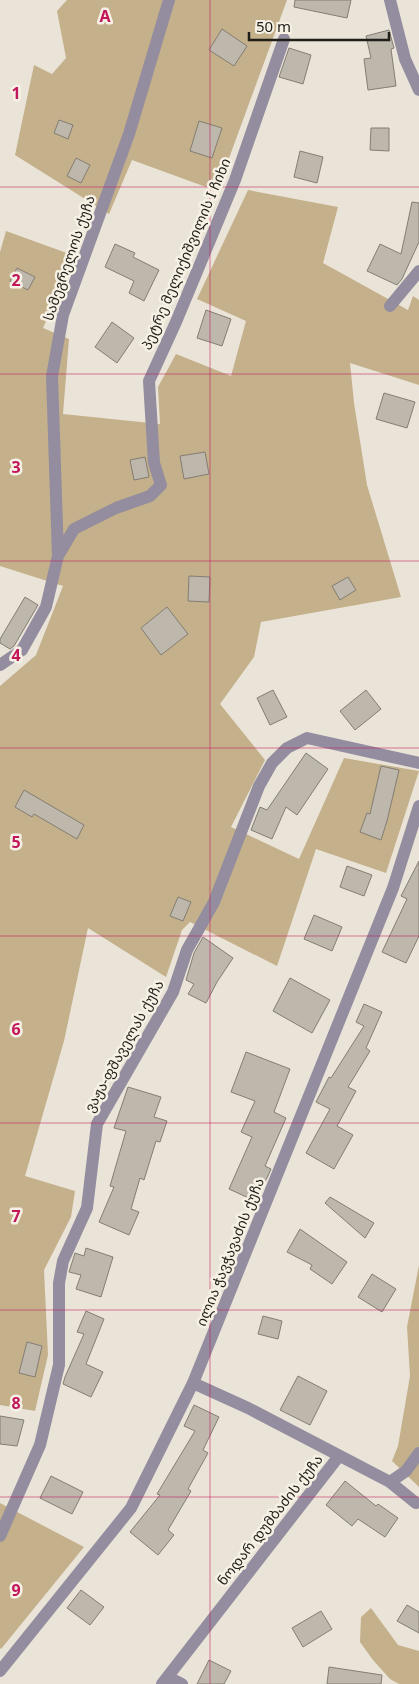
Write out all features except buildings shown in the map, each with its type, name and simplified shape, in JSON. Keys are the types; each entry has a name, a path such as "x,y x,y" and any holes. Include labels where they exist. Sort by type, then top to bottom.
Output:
{"street":[{"name":"სამეგრელოს ქუჩა","path":"0,666 22,650 46,607 58,556 52,376 62,315 129,134 169,0"},
{"path":"390,0 405,59 419,90"},
{"name":"პეტრე მელიქიშვილის I ჩიხი","path":"58,556 74,528 116,508 150,496 161,485 154,463 149,381 176,322 235,180 284,39"},
{"path":"390,306 419,271"},
{"name":"ვაჟა-ფშაველას ქუჩა","path":"0,1536 40,1445 58,1365 59,1283 63,1261 87,1208 97,1124 173,992 187,950 214,902 259,786 272,763 287,748 307,738 419,763"},
{"name":"ილია ჭავჭავაძის ქუჩა","path":"0,1671 131,1508 193,1383 393,888 419,806"},
{"name":"ნოდარ დუმბაძის ქუჩა","path":"165,1680 339,1456 248,1408 193,1383"},
{"path":"390,1482 406,1471 419,1453"},
{"path":"339,1456 390,1482 416,1503"},
{"path":"165,1680 182,1684"}],"shaded area":[{"path":"67,0 287,0 217,191 132,160 109,214 15,155 34,65 52,74 66,58 57,11"},
{"path":"248,190 338,207 323,263 408,310 413,296 419,300 419,385 350,363 354,403 367,485 401,597 261,622 254,657 220,704 265,760 231,827 299,859 344,758 419,771 386,873 316,849 277,966 190,922 182,930 166,977 88,928 64,1041 25,1176 75,1191 71,1217 44,1270 48,1355 35,1411 0,1405 0,686 36,655 63,586 0,566 0,252 6,231 75,256 43,328 69,339 63,414 160,424 158,387 176,354 231,376 246,321 197,299"},
{"path":"419,1265 419,1487 392,1461 398,1446 410,1376 407,1327"},
{"path":"0,1503 84,1547 1,1649 0,1648"},
{"path":"371,1608 398,1645 419,1651 419,1684 399,1684 390,1679 360,1642 361,1617"}]}
